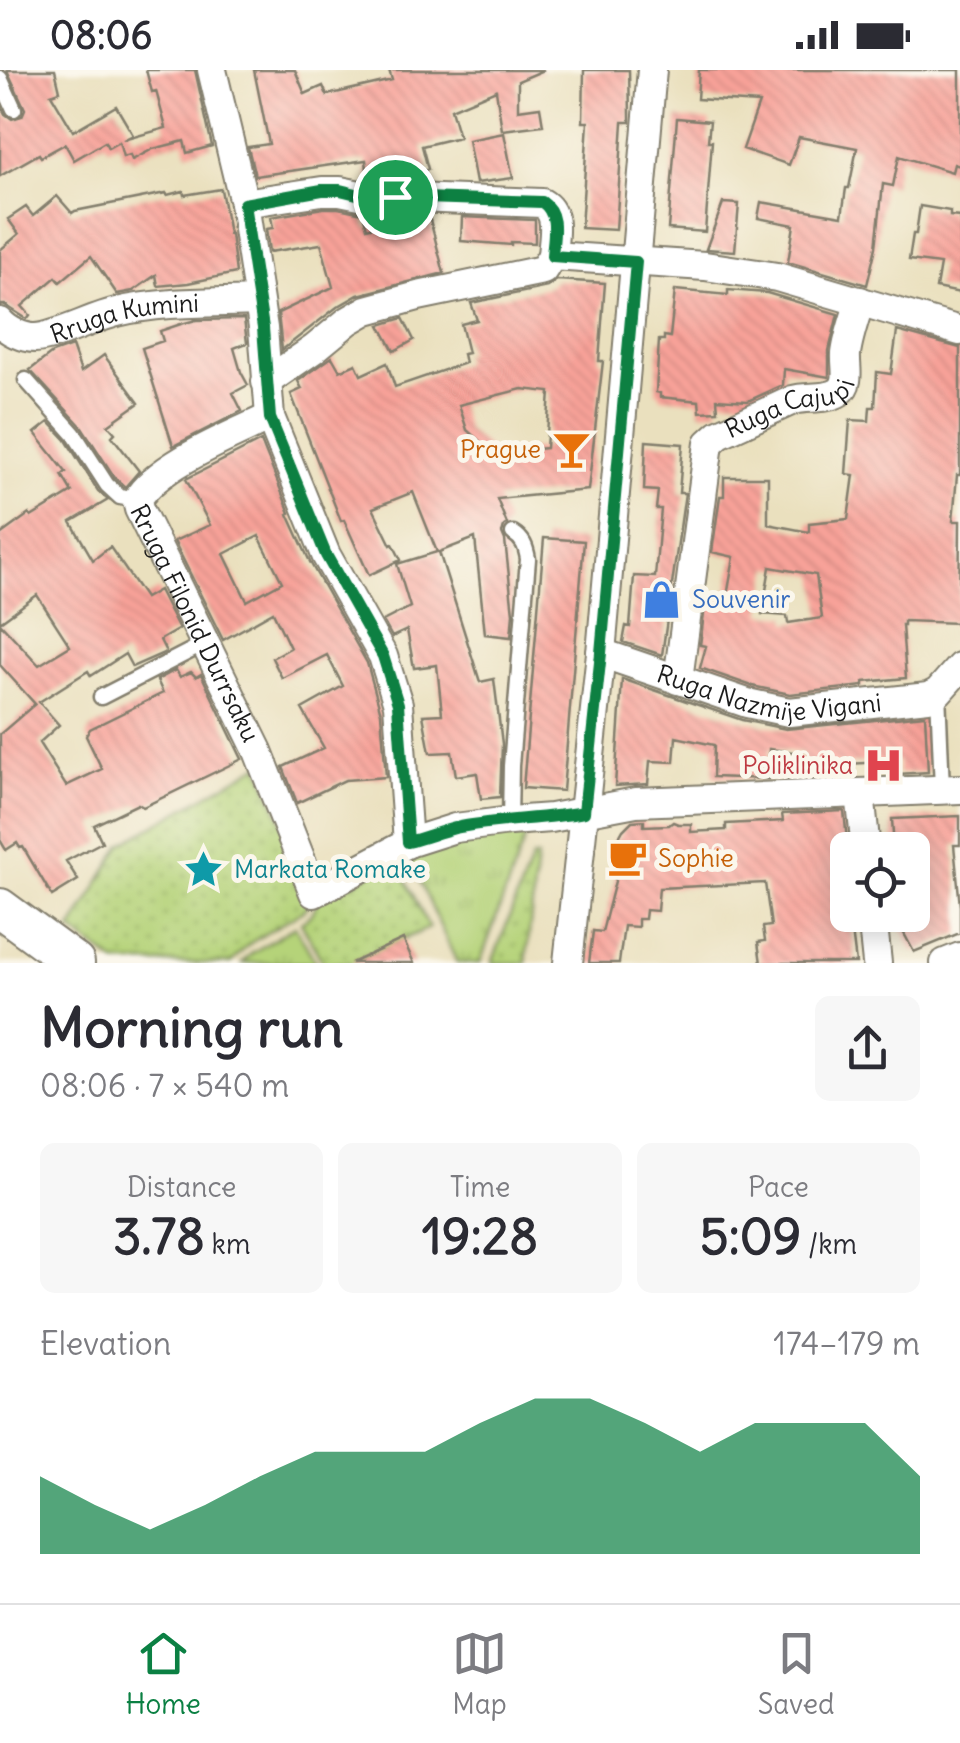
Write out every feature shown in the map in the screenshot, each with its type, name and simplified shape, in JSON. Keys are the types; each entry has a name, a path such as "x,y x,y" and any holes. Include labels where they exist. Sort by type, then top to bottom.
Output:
{"main road":[{"path":"0,908 75,963"}],"street":[{"path":"212,70 244,204 263,328 270,418 326,555 383,656 398,704 408,842 455,828 551,818 636,802 951,789"},
{"path":"568,963 601,653 652,70"},
{"path":"244,204 340,190 365,196 542,202 554,216 552,256 543,270 367,310 266,382"},
{"path":"552,256 706,266 777,276 960,331"},
{"name":"Ruga Cajupi","path":"678,680 708,443 792,400 830,396 843,389 846,353 860,300"},
{"name":"Rruga Kumini","path":"0,322 32,339 119,311 258,301"},
{"name":"Rruga Filonid Durrsaku","path":"270,418 171,468 145,486 137,500 138,509 258,751 314,893 408,842"},
{"name":"Ruga Nazmije Vigani","path":"601,653 747,702 789,712 928,697 938,692"},
{"path":"938,692 960,667"},
{"path":"860,794 864,832"},
{"path":"874,932 877,963"},
{"path":"945,963 960,957"}],"lane":[{"path":"0,78 14,108"},
{"path":"26,380 74,434 107,485 120,496 137,500"},
{"path":"510,821 528,559 526,546 512,533"},
{"path":"100,696 204,644"},
{"path":"938,692 951,789"}],"green space":[{"name":"Markata Romake","path":"259,765 311,893 305,909 249,944 231,963 116,963 71,930 122,844"},
{"path":"527,833 480,963 457,963 408,856 453,840"},
{"path":"532,858 537,858 526,963 492,963"},
{"path":"397,861 429,928 351,963 323,963 301,922 312,914 318,900"},
{"path":"295,926 316,963 242,963 252,953"}],"building":[{"path":"7,70 55,70 60,91 51,94 73,131 116,106 133,135 123,140 166,128 146,70 195,70 212,146 187,153 184,141 153,149 132,160 130,155 123,157 119,142 108,148 105,142 74,160 65,144 0,176 0,104 12,119 22,116 25,109"},
{"path":"254,70 295,70 305,94 323,86 327,95 392,80 389,70 544,70 518,81 518,110 540,107 543,125 502,130 496,90 451,109 459,137 422,146 428,169 394,180 368,179 366,160 255,176 248,147 269,144"},
{"path":"584,70 629,70 630,122 623,122 616,230 581,228 588,122 583,122"},
{"path":"699,70 960,70 960,166 954,164 952,172 899,156 893,186 883,184 867,285 788,262 794,225 758,218 761,202 842,216 857,148 799,137 789,165 743,149 759,103 697,99"},
{"path":"677,118 710,121 705,232 668,229"},
{"path":"504,133 513,178 476,183 468,140"},
{"path":"221,189 236,273 158,286 156,275 133,291 117,294 91,256 60,282 56,277 22,306 30,315 27,319 0,305 0,250 19,234 8,219 26,207 33,216 57,196 72,213 166,193 183,191 184,195"},
{"path":"723,203 739,204 735,251 706,249"},
{"path":"920,206 950,211 950,216 960,217 960,293 936,288 940,264 909,260"},
{"path":"323,208 363,213 367,228 414,215 429,216 444,273 358,295 282,350 278,313 333,287 321,244 269,252 266,229 273,228 271,217"},
{"path":"462,217 535,220 535,243 461,241"},
{"path":"557,280 605,283 599,361 603,361 588,490 497,499 507,524 502,533 513,613 511,637 485,634 475,538 439,552 480,682 494,679 502,744 500,797 481,799 477,773 456,776 452,752 430,753 423,715 442,714 437,665 414,668 407,630 392,637 383,621 410,607 397,564 437,552 413,492 373,508 401,560 369,575 344,520 341,521 291,394 302,389 298,381 332,357 340,371 356,364 361,375 387,363 395,387 465,363 463,354 468,353 461,324 477,320 471,303 547,287","holes":["522,389 550,392 546,448 493,453 467,430 459,405"]},
{"path":"675,290 728,295 728,290 767,293 838,314 829,351 829,377 784,369 783,385 748,401 717,399 718,411 700,412 699,401 660,397 656,392 659,340 670,337"},
{"path":"403,318 414,340 394,351 380,325"},
{"path":"244,319 247,343 234,348 248,385 233,393 242,411 173,446 142,348 163,341 160,331 181,324"},
{"path":"897,331 960,348 960,475 953,521 960,521 959,623 904,621 906,678 864,682 864,686 790,694 700,668 706,646 700,645 706,598 726,602 734,557 712,552 720,496 724,496 724,477 768,477 768,524 809,532 809,523 848,519 854,475 846,474 850,420 869,421 870,407 875,407 877,372 891,374","holes":["770,567 816,575 822,618 788,623 787,616 762,614"]},
{"path":"72,346 81,372 104,355 139,403 108,425 139,471 125,487 82,427 30,370 52,353"},
{"path":"49,422 108,500 71,522 93,560 110,547 145,598 159,590 179,629 160,640 166,652 132,667 125,654 91,676 88,671 39,702 59,725 39,743 66,786 102,769 86,736 90,729 163,693 157,680 176,670 180,677 191,672 196,677 201,674 242,759 143,807 138,804 94,825 102,842 66,861 78,880 52,896 23,847 17,843 6,850 0,840 0,734 35,704 0,665 0,623 39,665 70,646 37,595 0,622 0,535 29,514 31,517 72,492 62,475 66,472 35,433"},
{"path":"261,441 310,562 367,663 381,713 386,777 345,780 297,803 283,767 324,748 302,709 343,686 327,655 282,678 272,658 290,648 273,612 223,640 174,541 210,525 186,479","holes":["259,536 282,582 247,601 224,554"]},
{"path":"646,441 683,444 679,493 685,493 662,655 623,642 626,626 630,627 634,576 655,577 661,509 656,509 658,491 644,490"},
{"path":"544,538 584,541 563,791 523,788"},
{"path":"622,679 742,720 786,729 925,715 928,772 898,774 898,761 831,765 832,777 803,778 802,753 769,749 768,779 713,777 714,745 676,737 674,762 650,761 648,784 615,786"},
{"path":"844,811 846,832 830,832 830,932 852,932 856,963 761,963 758,942 765,941 763,927 771,926 765,883 659,888 657,911 646,910 645,919 638,919 638,927 624,926 619,963 589,963 593,931 602,932 615,881 614,839 632,821 644,820 644,826 691,824 691,832 726,830 726,824 783,821 782,814"},
{"path":"960,816 960,845 954,845 960,933 914,952 903,932 930,932 930,832 893,832 892,819"},
{"path":"403,939 414,963 351,963"}],"place":[{"name":"Prague","path":"571,449"},
{"name":"Souvenir","path":"662,599"},
{"name":"Poliklinika","path":"883,765"},
{"name":"Sophie","path":"628,858"},
{"name":"Markata Romake","path":"204,869"}],"route":[{"path":"322,190 395,197 542,202 554,216 552,256 636,262 584,812 455,828 408,842 398,704 383,656 326,555 270,418 263,328 244,204 322,190"}]}
